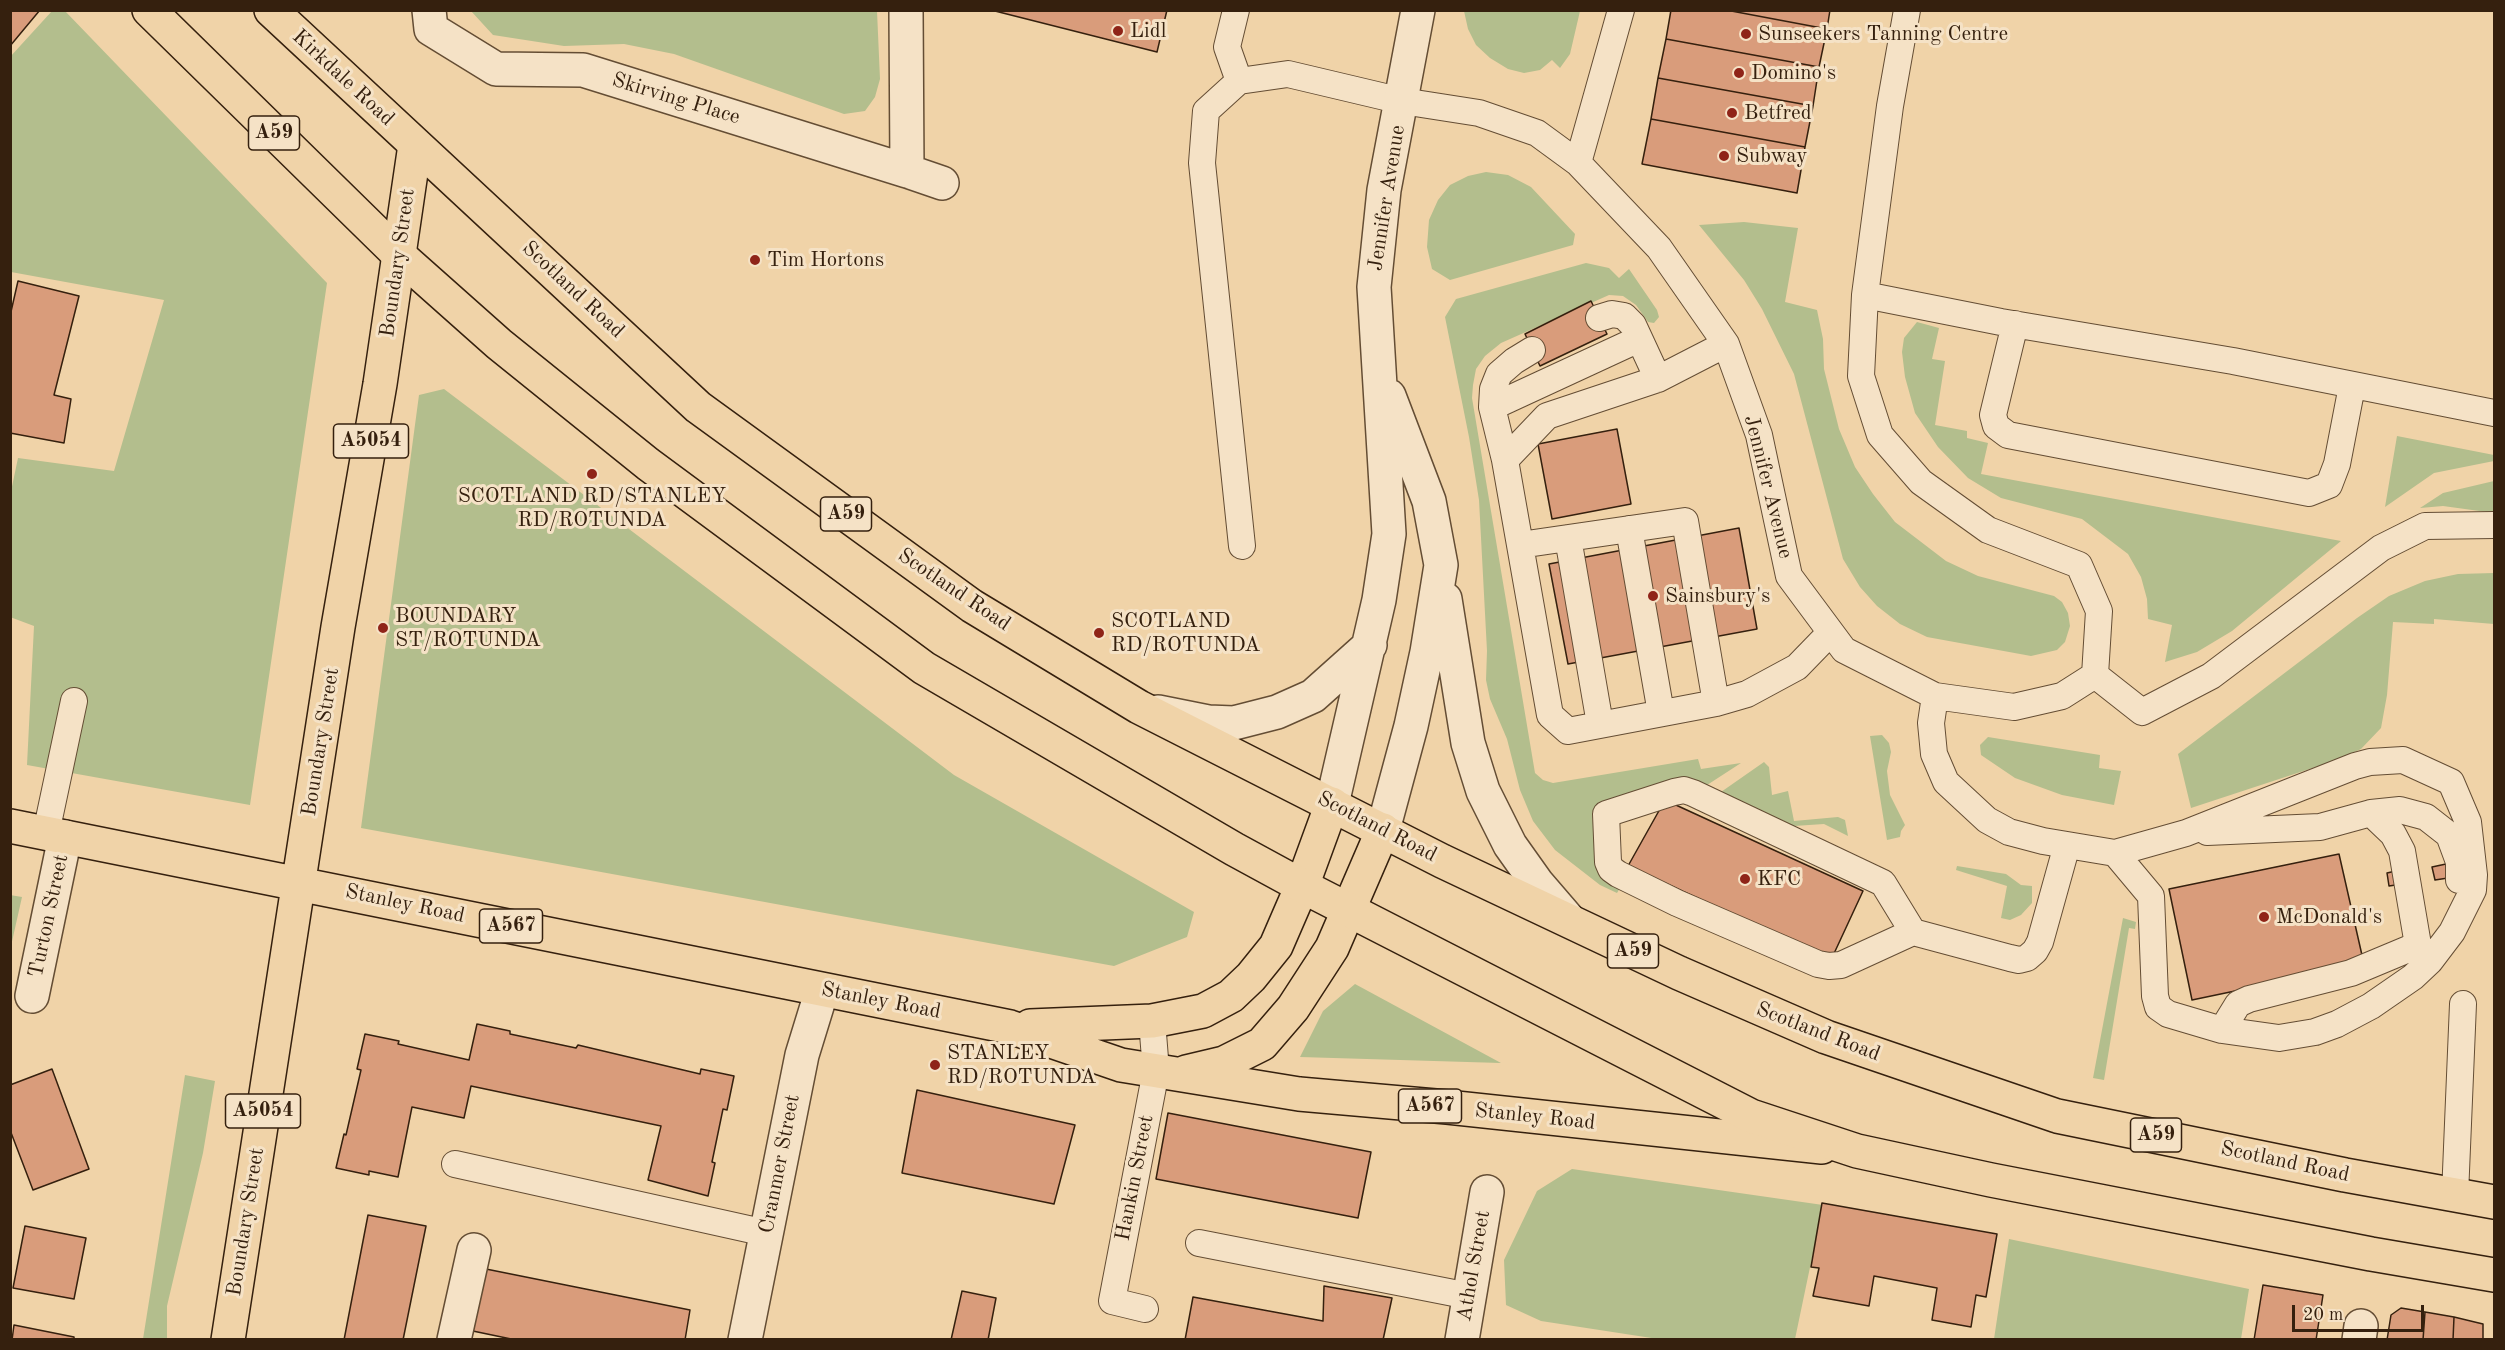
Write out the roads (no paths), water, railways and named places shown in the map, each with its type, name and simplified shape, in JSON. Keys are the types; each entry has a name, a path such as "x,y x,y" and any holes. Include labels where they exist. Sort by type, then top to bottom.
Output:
{"main road":[{"name":"A59","path":"149,10 400,256 499,344 648,464 924,668 1227,845 1302,886 1751,1116 1857,1151 2371,1254 2494,1275"},
{"name":"Kirkdale Road","path":"271,10 416,146"},
{"name":"Boundary Street","path":"228,1340 338,627 376,411 416,146"},
{"name":"Scotland Road","path":"416,146 698,407 972,606 1139,707 1442,861 1737,999 1826,1037 2057,1116 2494,1202"},
{"name":"Stanley Road","path":"1010,1027 1152,1021 1203,1011 1231,996 1251,977 1276,946 1302,886 1332,804"},
{"name":"Stanley Road","path":"10,826 1010,1027 1121,1065 1299,1094 1467,1109 1857,1151"},
{"name":"Stanley Road","path":"1167,1072 1224,1063 1262,1044 1293,1008 1318,973 1349,911 1383,830"}],"street":[{"name":"Skirving Place","path":"429,10 431,29 496,69 583,70 942,183"},
{"path":"906,10 908,171"},
{"name":"Jennifer Avenue","path":"1332,804 1370,645 1389,534 1377,367 1374,287 1384,190 1419,10"},
{"name":"Jennifer Avenue","path":"1377,367 1430,501 1441,565 1425,663 1408,738 1383,830"},
{"path":"1441,565 1468,743 1483,791 1510,845 1537,883 1568,919"},
{"path":"1139,707 1208,722 1234,723 1253,719 1277,712 1313,696 1370,645"},
{"name":"Turton Street","path":"32,996 56,835"},
{"name":"Cranmer Street","path":"746,1340 802,1055 822,990"},
{"name":"Athol Street","path":"1466,1339 1469,1296 1487,1192"},
{"path":"454,1340 474,1250"}],"lane":[{"path":"1236,10 1227,47 1239,81"},
{"path":"1578,164 1621,10"},
{"path":"1907,10 1890,106 1865,295 1861,376 1880,435 1921,482 1988,530 2079,565 2099,611 2095,675 2142,712 2211,676 2381,548 2425,526 2494,525"},
{"path":"1242,546 1202,163 1206,111 1239,81 1288,74 1402,100"},
{"name":"Jennifer Avenue","path":"1402,100 1479,113 1537,133 1578,164 1659,248 1726,344 1759,435 1789,576 1844,650 1935,696 2014,707 2061,696 2095,675"},
{"path":"1865,295 2014,324 2233,361 2494,413"},
{"path":"1599,318 1612,314 1624,316 1633,326 1658,379"},
{"path":"2014,324 1993,415 1996,426 2007,435 2309,493 2329,486 2337,464 2352,386"},
{"path":"1492,407 1639,339"},
{"path":"1504,459 1547,416 1658,379 1726,344"},
{"path":"1532,350 1498,374 1493,389 1492,407 1504,459 1550,715 1568,731 1716,703 1747,694 1797,667 1830,633"},
{"path":"1520,545 1685,521 1716,703"},
{"path":"1629,529 1661,714"},
{"path":"1568,538 1600,724"},
{"path":"1935,696 1931,723 1934,754 1946,782 1987,820 2009,832 2115,853 2186,833 2355,766 2403,760 2451,782 2468,822 2474,875 2473,890 2452,932 2422,969 2371,1006 2326,1028 2279,1038 2222,1030 2168,1014 2158,1007 2155,996 2151,896 2115,853"},
{"path":"56,835 74,700"},
{"path":"1913,932 1883,883 1693,793 1683,790 1674,792 1606,814 1608,861 1611,869 1677,903 1818,964 1829,966 1841,965 1913,932 2010,958 2019,960 2027,958 2040,942 2067,845"},
{"path":"2186,833 2320,826 2371,813 2400,810 2426,817 2449,835 2459,862 2459,890 2448,914 2418,945 2351,973 2249,999 2238,1004 2222,1030"},
{"path":"2371,813 2393,834 2402,851 2418,945"},
{"path":"2455,1195 2463,1004"},
{"name":"Hankin Street","path":"1145,1309 1112,1301 1167,1072 1152,1021"},
{"path":"455,1164 766,1233"},
{"path":"1199,1243 1469,1296"}],"place":[{"name":"Lidl","path":"1118,31"},
{"name":"Sunseekers Tanning Centre","path":"1746,34"},
{"name":"Domino's","path":"1739,73"},
{"name":"Betfred","path":"1732,113"},
{"name":"Subway","path":"1724,156"},
{"name":"Tim Hortons","path":"755,260"},
{"name":"SCOTLAND RD/STANLEY RD/ROTUNDA","path":"592,474"},
{"name":"Sainsbury's","path":"1653,596"},
{"name":"BOUNDARY ST/ROTUNDA","path":"383,628"},
{"name":"SCOTLAND RD/ROTUNDA","path":"1099,633"},
{"name":"KFC","path":"1745,879"},
{"name":"McDonald's","path":"2264,917"},
{"name":"STANLEY RD/ROTUNDA","path":"935,1065"}]}
